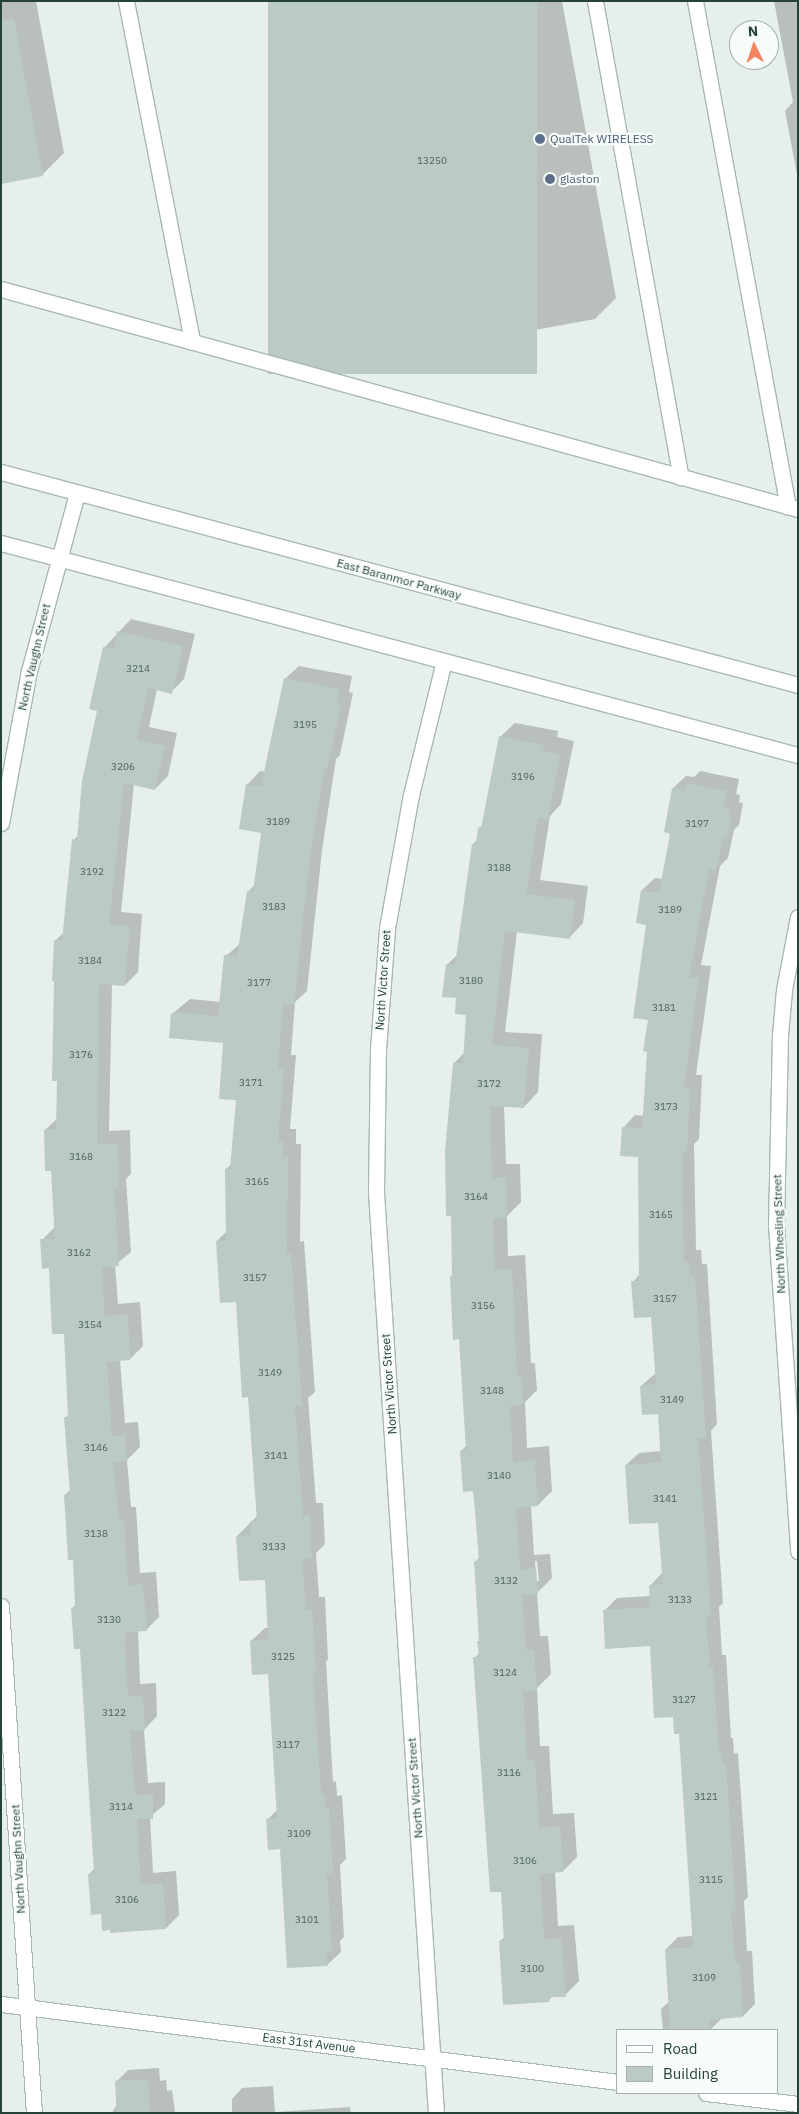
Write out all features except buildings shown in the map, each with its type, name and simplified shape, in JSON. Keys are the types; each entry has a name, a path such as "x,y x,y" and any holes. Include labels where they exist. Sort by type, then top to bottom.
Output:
{"street":[{"path":"126,1 192,342"},
{"path":"595,1 680,477"},
{"path":"1,289 793,508 695,1"},
{"name":"East Baranmor Parkway","path":"1,472 798,684"},
{"name":"North Vaughn Street","path":"1,823 29,670 77,493"},
{"path":"1,543 798,755"},
{"name":"North Victor Street","path":"436,2113 376,1182 378,1049 387,928 410,794 444,661"},
{"name":"North Wheeling Street","path":"798,918 784,990 780,1035 776,1225 798,1551"},
{"name":"North Vaughn Street","path":"1,1606 34,2113"},
{"name":"East 31st Avenue","path":"1,2004 616,2082"},
{"path":"714,2094 798,2104"}],"place":[{"name":"QualTek WIRELESS","path":"540,139"},
{"name":"glaston","path":"550,179"}]}
